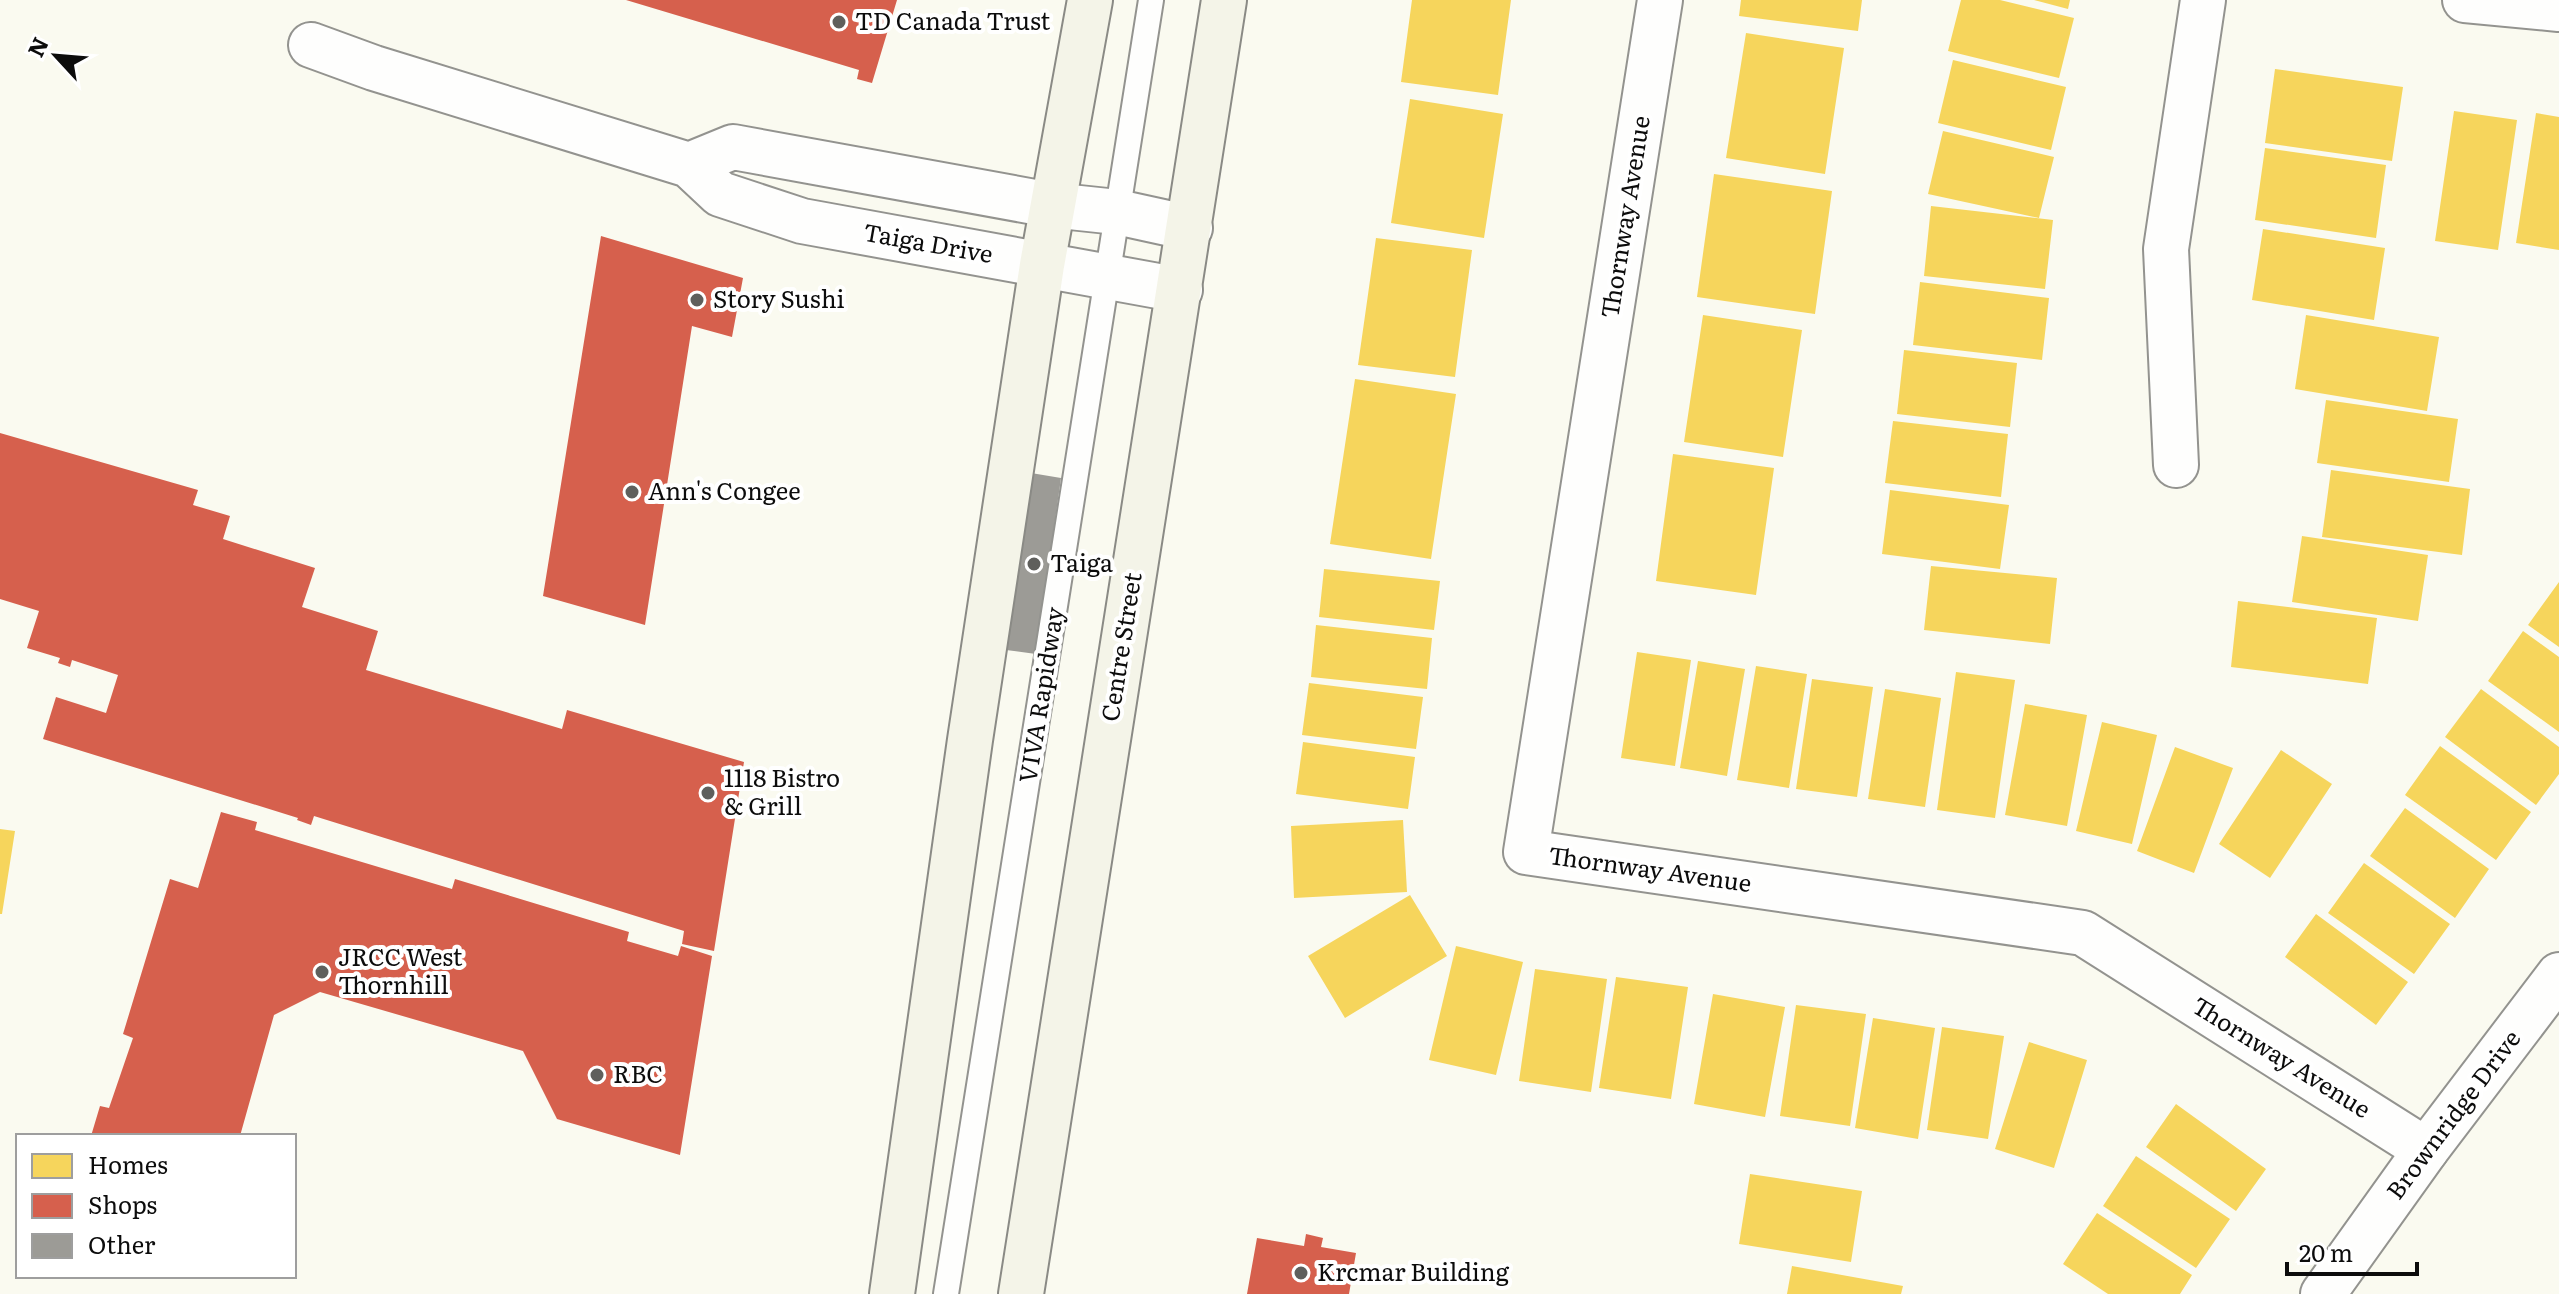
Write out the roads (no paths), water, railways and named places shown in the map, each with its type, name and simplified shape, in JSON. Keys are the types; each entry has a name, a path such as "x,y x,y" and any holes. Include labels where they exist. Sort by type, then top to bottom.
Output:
{"main road":[{"path":"892,1294 972,724 1051,205 1073,105 1090,0"},
{"name":"Centre Street","path":"1021,1294 1224,0"}],"street":[{"name":"Thornway Avenue","path":"1660,0 1526,852 2083,933 2426,1150"},
{"path":"2176,465 2166,249 2203,0"},
{"path":"2465,0 2559,9"},
{"name":"Taiga Drive","path":"311,45 374,68 689,165 720,194 802,221 1180,290"},
{"path":"689,165 733,147 1051,205 1117,212 1190,228"},
{"name":"Brownridge Drive","path":"2323,1294 2426,1150 2556,985"}],"lane":[{"name":"VIVA Rapidway","path":"946,1294 1151,0"}],"place":[{"name":"TD Canada Trust","path":"839,22"},
{"name":"Story Sushi","path":"697,300"},
{"name":"Ann's Congee","path":"632,492"},
{"name":"Taiga","path":"1034,564"},
{"name":"1118 Bistro & Grill","path":"708,793"},
{"name":"JRCC West Thornhill","path":"322,972"},
{"name":"RBC","path":"597,1075"},
{"name":"Krcmar Building","path":"1301,1273"}]}
